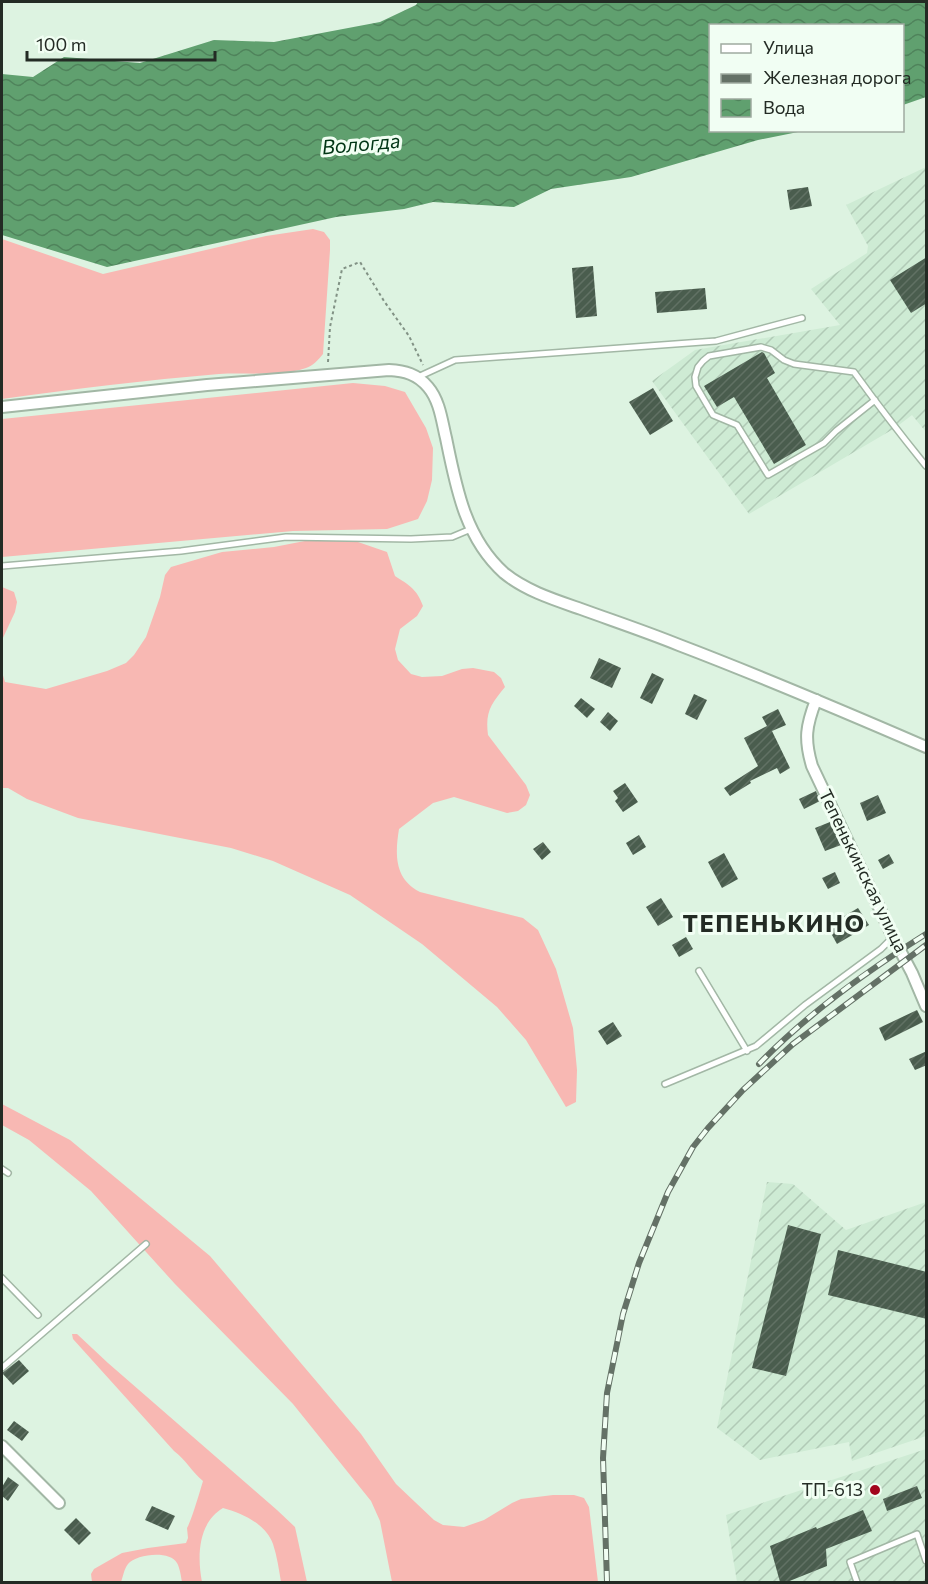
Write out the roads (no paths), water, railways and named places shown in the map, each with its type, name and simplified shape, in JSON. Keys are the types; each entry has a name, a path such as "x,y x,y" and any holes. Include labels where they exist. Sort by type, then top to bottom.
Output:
{"street":[{"path":"2,407 207,385 389,370 422,375 438,406 457,490 471,529 486,554 506,574 531,590 679,645 927,747"},
{"name":"Тепенькинская улица","path":"816,700 808,721 806,739 812,766 927,1006"},
{"path":"2,1446 59,1503"}],"lane":[{"path":"422,375 455,360 716,341 802,318"},
{"path":"875,400 836,430 824,443 768,475 737,425 713,416 696,386 695,377 698,367 709,356 761,347 766,347 794,364 854,372 875,400 895,428 927,466"},
{"path":"2,566 182,550 286,537 411,539 452,537 471,529"},
{"path":"665,1084 747,1051 764,1041 805,1005 881,949 893,937"},
{"path":"699,971 747,1051"},
{"path":"2,1169 8,1173"},
{"path":"2,1368 146,1244"},
{"path":"2,1278 38,1315"},
{"path":"857,1582 850,1562 917,1534 927,1561"}],"water":[{"name":"Вологда","path":"418,2 926,2 926,97 904,105 904,24 709,24 709,132 798,132 758,140 631,177 551,189 514,207 433,202 404,209 336,217 107,267 2,235 2,74 33,77 64,57 140,63 214,40 274,42 380,22"}],"railway":[{"path":"759,1064 818,1010 926,934"},
{"path":"607,1582 603,1458 607,1393 623,1314 639,1263 668,1192 693,1147 743,1090 793,1044 926,945"}],"place":[{"name":"ТП-613","path":"875,1490"}],"district":[{"name":"ТЕПЕНЬКИНО","path":"774,924"}]}
